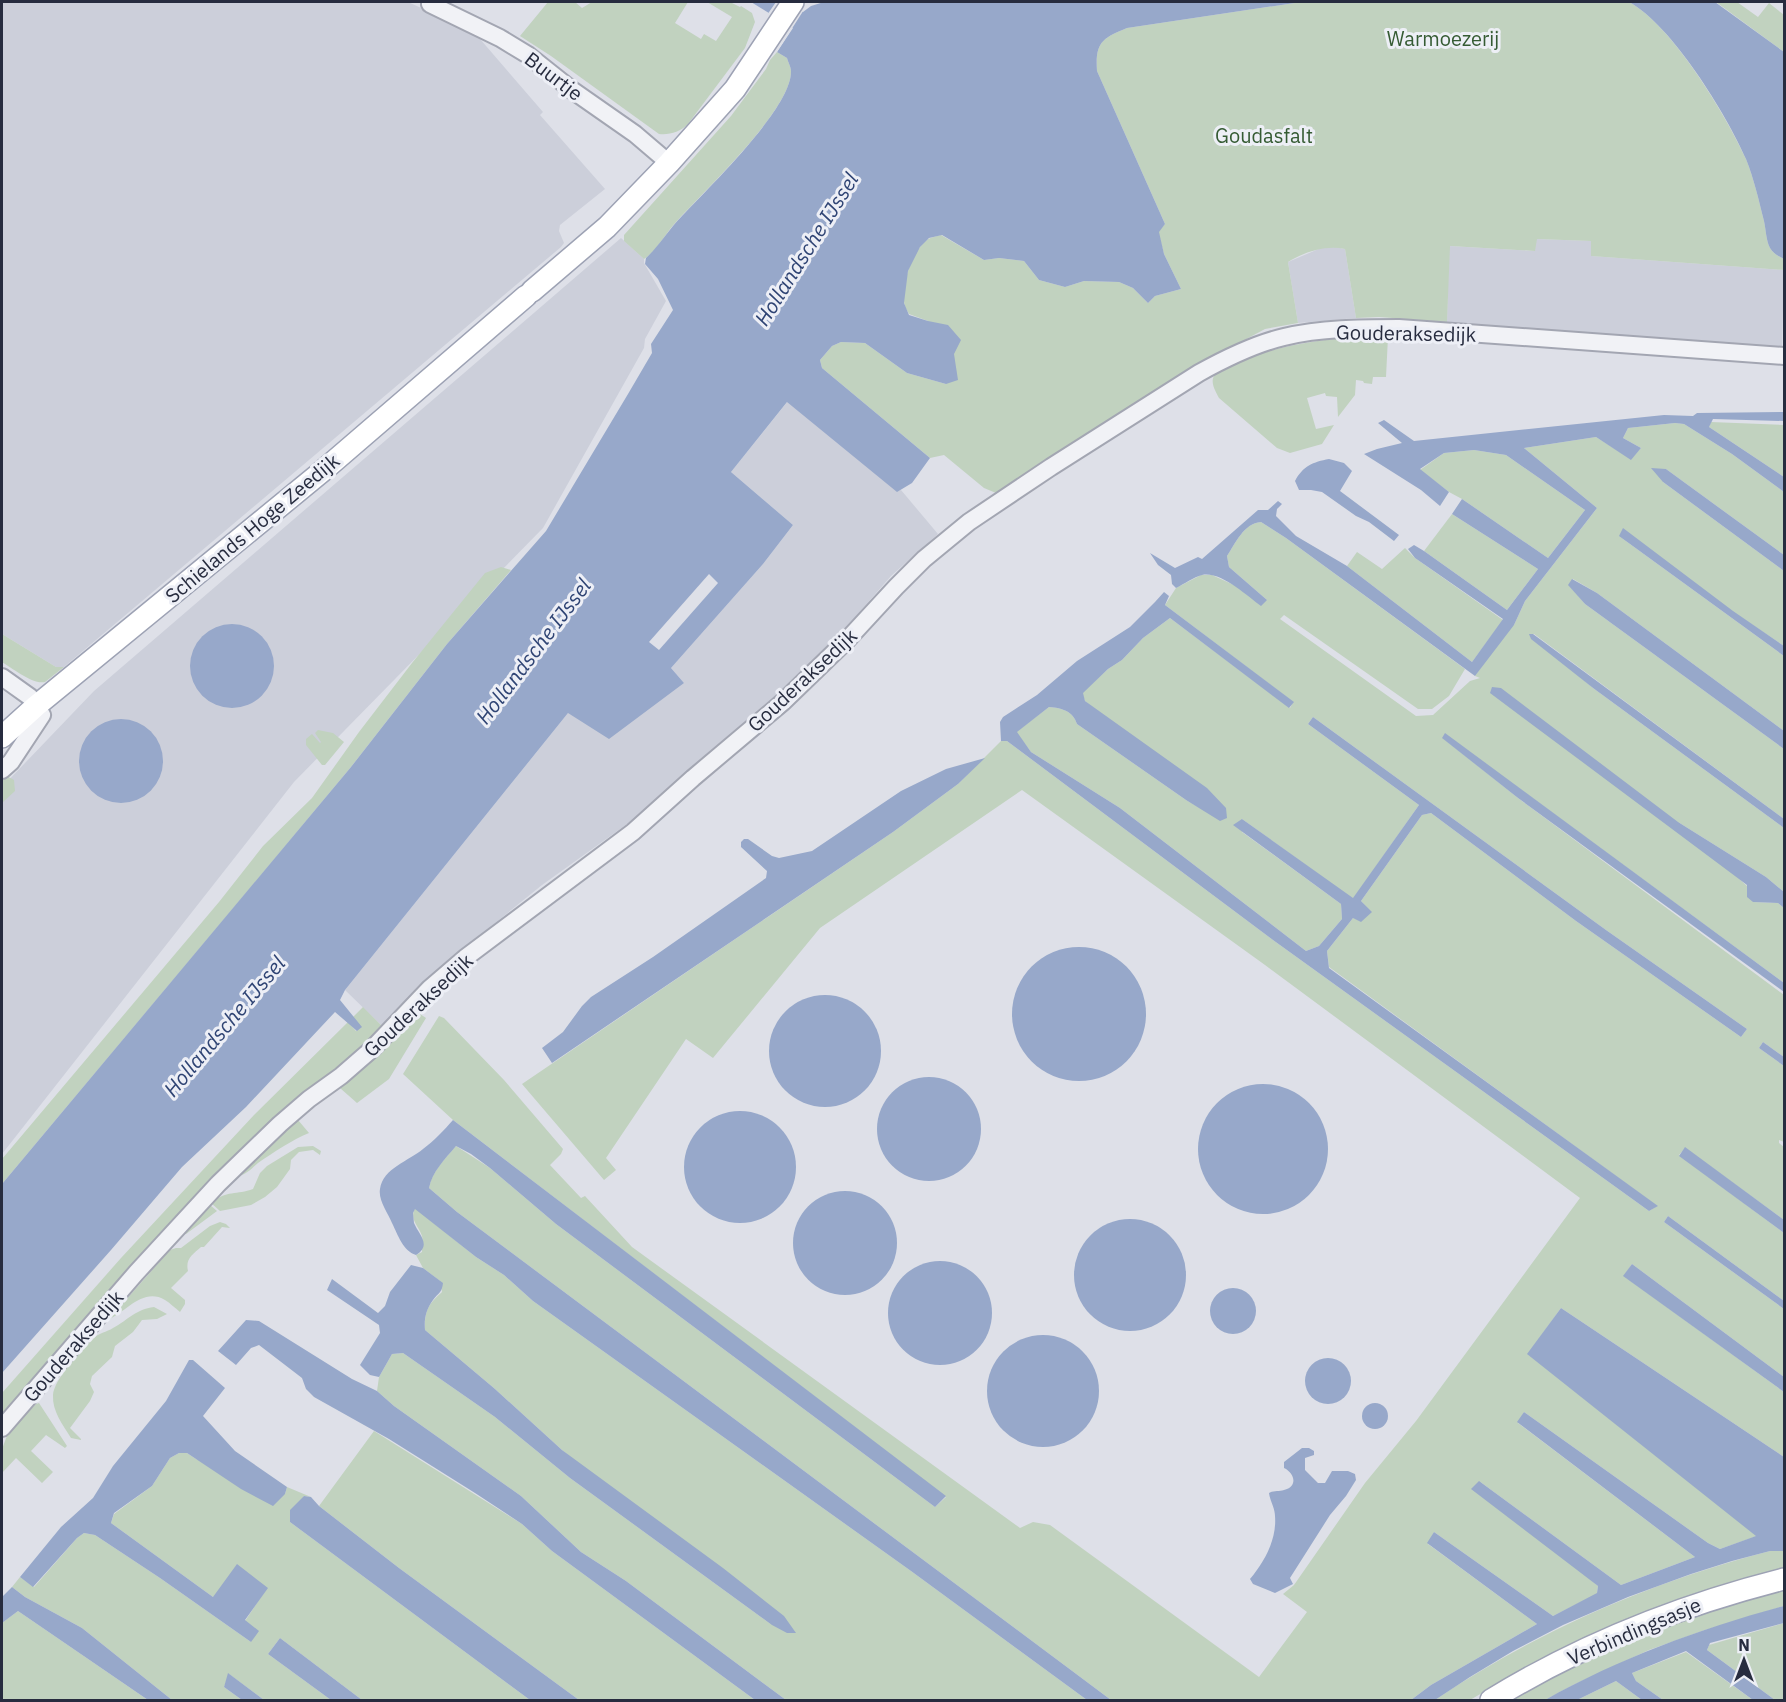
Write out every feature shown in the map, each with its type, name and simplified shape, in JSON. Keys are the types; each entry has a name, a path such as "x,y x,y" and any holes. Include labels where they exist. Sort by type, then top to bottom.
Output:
{"main road":[{"name":"Schielands Hoge Zeedijk","path":"2,737 36,706 325,469 607,227 669,163 735,89 793,2"},
{"name":"Verbindingsasje","path":"1491,1701 1569,1656 1624,1631 1690,1605 1785,1579"}],"street":[{"name":"Buurtje","path":"430,4 500,38 528,55 572,90 635,134 669,163"},
{"name":"Gouderaksedijk","path":"2,1428 136,1273 218,1184 287,1118 372,1049 430,988 465,958 633,832 783,702 849,639 896,586 924,559 969,522 1199,373 1251,347 1284,337 1357,328 1399,328 1785,356"},
{"path":"2,677 30,697 42,715 11,762 2,770"}],"shaded area":[{"path":"2,2 408,2 474,32 543,112 540,115 605,189 560,225 559,231 564,243 561,247 64,667 56,667 2,634"},
{"path":"621,238 644,259 644,263 666,301 645,339 644,348 543,528 294,782 2,1154 2,787 94,691"},
{"path":"1536,239 1591,241 1591,256 1784,270 1782,348 1447,322 1449,246 1534,251"},
{"path":"1321,248 1345,249 1356,318 1298,323 1288,262"},
{"path":"788,401 897,491 901,490 938,534 891,576 809,670 634,819 542,885 420,984 382,1026 345,990 568,713 684,683 671,668 763,564 793,525 731,472"}],"green space":[{"path":"548,2 575,2 582,8 592,2 688,2 675,23 701,39 704,34 716,41 732,17 707,2 730,2 741,6 752,13 755,22 745,48 688,124 675,132 659,134 520,36"},
{"name":"Goudasfalt","path":"1301,2 1629,2 1645,13 1679,50 1696,72 1725,119 1749,167 1770,248 1784,259 1784,270 1591,256 1591,241 1537,239 1535,251 1450,246 1447,322 1379,317 1356,318 1345,249 1315,250 1288,262 1298,323 1265,329 1185,372 996,493 984,488 944,455 930,458 822,368 820,360 832,346 841,342 865,343 907,373 946,384 928,321 909,314 904,301 906,276 917,251 928,239 941,235 984,260 999,258 1024,261 1039,280 1065,287 1084,281 1119,282 1133,288 1148,303 1155,296 1181,289 1164,254 1158,231 1165,224 1097,71 1099,48 1111,35 1127,28"},
{"path":"1716,2 1737,2 1758,17 1769,3 1784,15 1784,52"},
{"path":"777,52 787,58 791,71 787,87 777,106 762,128 725,171 673,225 654,251 644,259 624,241 624,235 731,116"},
{"path":"1359,336 1388,337 1386,377 1373,377 1372,384 1356,380 1355,395 1338,417 1337,397 1326,396 1325,393 1307,398 1316,429 1334,425 1322,444 1290,453 1277,448 1219,398 1214,387 1213,379 1216,374 1258,355 1308,343"},
{"path":"1711,422 1784,425 1784,477 1709,427"},
{"path":"1684,424 1732,454 1784,492 1784,555 1666,469 1663,482 1784,571 1784,646 1619,536 1784,656 1784,731 1597,593 1573,579 1569,585 1585,604 1784,749 1784,819 1534,634 1530,634 1593,688 1784,828 1784,892 1766,877 1678,822 1747,886 1753,902 1778,903 1784,908 1784,983 1445,734 1443,738 1518,798 1784,995 1784,1057 1763,1042 1759,1048 1784,1066 1784,1142 1779,1140 1779,1143 1784,1147 1784,1220 1685,1148 1679,1155 1784,1233 1784,1301 1668,1216 1664,1222 1784,1309 1784,1377 1632,1264 1624,1276 1784,1392 1784,1457 1561,1308 1528,1354 1757,1536 1720,1549 1708,1543 1524,1412 1518,1423 1695,1557 1621,1585 1479,1481 1598,1586 1597,1594 1553,1616 1434,1532 1428,1544 1537,1624 1431,1685 1411,1700 1111,1700 457,1212 429,1188 436,1171 456,1146 490,1168 556,1224 935,1507 946,1497 453,1120 403,1074 439,1016 444,1018 504,1080 563,1149 550,1165 581,1198 585,1196 632,1247 1020,1528 1033,1522 1050,1525 1259,1677 1307,1612 1283,1594 1294,1585 1365,1483 1416,1421 1580,1198 1265,965 1022,790 820,928 713,1058 686,1039 606,1158 616,1170 604,1180 522,1084 893,832 958,784 1001,741 1007,741 1273,940 1649,1211 1657,1206 1329,967 1327,951 1353,918 1371,912 1361,901 1422,815 1431,813 1576,921 1741,1037 1747,1029 1606,930 1313,717 1308,724 1419,805 1353,899 1242,819 1242,832 1341,904 1342,919 1319,946 1306,951 1120,808 1031,752 1016,732 1049,707 1066,711 1073,716 1077,724 1186,800 1221,820 1085,701 1082,693 1108,669 1122,660 1143,638 1170,618 1290,708 1293,702 1165,605 1176,588 1201,575 1212,575 1267,600 1229,567 1227,556 1245,530 1261,522 1465,669 1449,696 1432,709 1418,709 1284,615 1280,619 1416,716 1433,715 1470,681 1480,678 1475,676 1508,628 1514,625 1525,601 1597,508 1524,448 1596,437 1631,459 1641,448 1623,438 1628,428"},
{"path":"1474,450 1506,455 1585,510 1548,558 1420,470 1444,453"},
{"path":"1452,514 1538,569 1507,610 1424,551"},
{"path":"1405,548 1415,558 1503,620 1472,662 1347,566 1357,552 1382,569"},
{"path":"501,567 511,570 447,644 351,767 2,1184 2,1159 219,902 263,846 312,798 412,663 485,573"},
{"path":"2,634 56,667 64,667 45,682 35,681 23,675 2,662"},
{"path":"318,730 333,733 344,742 325,765 322,765 306,745 306,739 312,734 321,742 315,733"},
{"path":"7,776 14,780 15,791 2,803 2,781"},
{"path":"363,1007 382,1026 360,1049 265,1126 206,1185 144,1251 2,1414 2,1393 121,1258 254,1115 348,1022 356,1031 361,1027 353,1017"},
{"path":"420,1014 426,1018 389,1079 357,1103 340,1088 379,1055"},
{"path":"298,1120 309,1133 283,1146 246,1173 238,1176"},
{"path":"313,1146 321,1151 320,1155 313,1150 299,1152 291,1160 290,1169 277,1187 251,1205 220,1211 211,1203 227,1194 253,1189 260,1173 267,1166 298,1147"},
{"path":"210,1205 217,1211 183,1234"},
{"path":"415,1208 476,1257 504,1275 533,1301 911,1571 1087,1700 786,1700 626,1581 581,1552 521,1496 394,1406 377,1391 379,1377 392,1354 403,1353 495,1417 570,1478 772,1625 562,1450 425,1330 428,1309 433,1300 442,1292 440,1281 423,1268 416,1255 422,1252 422,1236 413,1216"},
{"path":"220,1222 230,1228 222,1227 204,1247 193,1255 188,1263 188,1271 171,1288 185,1300 180,1312 165,1300 149,1297 135,1302 108,1320 170,1250 181,1248 210,1226"},
{"path":"154,1307 167,1314 157,1319 142,1320 133,1332 115,1346 112,1357 92,1376 90,1384 94,1392 70,1428 81,1440 71,1438 59,1418 53,1401 55,1389 63,1373 95,1337 137,1312"},
{"path":"39,1403 67,1446 65,1448 46,1435 31,1451 53,1472 42,1483 16,1458 2,1473 2,1449 8,1433"},
{"path":"374,1431 522,1524 552,1551 755,1700 579,1700 399,1568 319,1506"},
{"path":"179,1453 187,1453 196,1459 285,1494 287,1487 311,1497 304,1496 290,1522 530,1700 362,1700 280,1638 268,1654 331,1700 264,1700 229,1674 224,1687 242,1700 172,1700 82,1628 25,1597 12,1587 20,1577 34,1587 77,1538 84,1533 95,1535 251,1642 245,1621 267,1588 213,1597 111,1523 114,1514 152,1486 170,1458"},
{"path":"1770,1551 1784,1551 1784,1567 1696,1593 1634,1616 1571,1644 1470,1700 1435,1700 1514,1652 1596,1611 1682,1578"},
{"path":"1784,1588 1784,1606 1649,1650 1545,1700 1510,1700 1583,1661 1647,1632"},
{"path":"18,1611 148,1700 2,1700 2,1623"},
{"path":"1784,1623 1784,1700 1775,1700 1707,1650 1709,1645"},
{"path":"1686,1652 1753,1700 1663,1700 1636,1681 1632,1673"},
{"path":"1616,1681 1642,1700 1577,1700"}],"water":[{"name":"Hollandsche IJssel","path":"751,2 786,2 803,12 811,6 824,2 1301,2 1127,28 1111,35 1102,43 1097,54 1097,71 1165,224 1159,232 1164,254 1181,289 1155,296 1148,303 1133,288 1119,282 1084,281 1065,287 1039,280 1024,261 999,258 984,260 942,235 929,238 920,247 908,271 904,303 909,315 948,325 961,340 954,354 958,380 946,384 907,373 865,343 841,342 832,346 820,360 822,368 930,458 912,483 897,492 787,402 731,472 793,525 763,564 671,668 684,683 609,739 568,713 345,990 340,1000 362,1027 357,1031 335,1012 246,1107 182,1167 2,1373 2,1184 351,767 447,644 546,531 652,353 651,344 673,310 658,279 645,264 646,258 764,126 788,87 791,68 787,58 777,52 793,28"},
{"path":"1629,2 1715,2 1784,52 1784,259 1770,248 1746,159 1726,119 1679,50 1645,13"},
{"path":"1784,412 1784,421 1713,419 1709,427 1784,477 1784,492 1732,454 1684,424 1628,428 1623,438 1641,448 1631,460 1596,437 1524,448 1597,508 1525,601 1514,625 1475,676 1261,522 1245,530 1227,556 1229,567 1267,600 1261,606 1225,580 1209,575 1199,576 1176,588 1172,584 1171,575 1158,565 1150,553 1175,568 1198,557 1202,559 1258,510 1268,510 1278,501 1282,504 1277,509 1276,516 1296,536 1347,566 1472,662 1503,619 1415,558 1408,549 1414,545 1424,551 1507,610 1538,569 1452,514 1462,499 1548,558 1585,510 1506,455 1474,450 1444,453 1420,469 1449,492 1440,506 1421,490 1364,454 1402,443 1378,423 1384,420 1414,441 1664,415"},
{"path":"1329,459 1344,463 1352,471 1340,491 1399,535 1394,541 1322,492 1299,490 1295,481 1301,472 1313,463"},
{"path":"1651,468 1666,469 1784,555 1784,571 1663,482"},
{"path":"1623,528 1733,611 1784,646 1784,656 1619,536"},
{"path":"1572,579 1597,593 1784,731 1784,749 1585,604 1568,585"},
{"path":"1164,592 1169,596 1165,605 1294,702 1289,708 1170,618 1143,638 1122,660 1108,669 1083,693 1085,701 1207,788 1226,808 1227,818 1220,821 1186,800 1077,724 1073,716 1063,709 1049,707 1017,732 1031,752 1120,808 1306,951 1319,946 1342,919 1341,904 1233,825 1242,819 1353,898 1419,805 1308,724 1313,717 1606,930 1747,1029 1741,1037 1576,921 1431,813 1422,815 1361,901 1372,912 1361,922 1353,918 1327,951 1329,968 1658,1206 1649,1211 1273,940 1007,741 1001,741 1000,722 1003,717 1037,695 1077,661 1130,627"},
{"path":"232,624 255,631 267,643 274,666 267,689 255,701 232,708 209,701 197,689 190,666 197,643 209,631"},
{"path":"1529,634 1533,634 1784,819 1784,828 1593,688 1531,639"},
{"path":"1492,687 1501,688 1678,822 1766,877 1784,892 1784,908 1778,903 1753,902 1747,897 1747,885 1490,693"},
{"path":"121,719 144,726 156,738 163,761 156,784 144,796 121,803 98,796 86,784 79,761 86,738 98,726"},
{"path":"1445,733 1784,983 1784,992 1518,798 1442,738"},
{"path":"985,758 958,784 893,832 552,1063 542,1048 563,1032 591,997 766,878 767,871 741,847 744,839 748,839 772,856 779,858 812,851 901,791 946,769"},
{"path":"1079,947 1105,952 1126,967 1141,988 1146,1014 1141,1040 1126,1061 1105,1076 1079,1081 1053,1076 1032,1061 1017,1040 1012,1014 1017,988 1032,967 1053,952"},
{"path":"825,995 846,999 865,1011 877,1030 881,1051 877,1072 865,1091 846,1103 825,1107 804,1103 785,1091 773,1072 769,1051 773,1030 785,1011 804,999"},
{"path":"1763,1042 1784,1057 1784,1066 1759,1048"},
{"path":"929,1077 949,1081 966,1092 977,1109 981,1129 977,1149 966,1166 949,1177 929,1181 909,1177 892,1166 881,1149 877,1129 881,1109 892,1092 909,1081"},
{"path":"1263,1084 1288,1089 1309,1103 1323,1124 1328,1149 1323,1174 1309,1195 1288,1209 1263,1214 1238,1209 1217,1195 1203,1174 1198,1149 1203,1124 1217,1103 1238,1089"},
{"path":"740,1111 761,1115 779,1128 792,1146 796,1167 792,1188 779,1206 761,1219 740,1223 719,1219 701,1206 688,1188 684,1167 688,1146 701,1128 719,1115"},
{"path":"453,1120 946,1496 935,1507 556,1224 471,1154 456,1146 436,1171 429,1188 457,1212 1111,1700 1087,1700 911,1571 533,1301 504,1275 476,1257 415,1209 414,1223 424,1244 416,1255 411,1253 404,1246 382,1202 380,1189 382,1182 391,1170 427,1146"},
{"path":"1685,1147 1784,1220 1784,1233 1679,1156"},
{"path":"845,1191 865,1195 882,1206 893,1223 897,1243 893,1263 882,1280 865,1291 845,1295 825,1291 808,1280 797,1263 793,1243 797,1223 808,1206 825,1195"},
{"path":"1668,1216 1784,1301 1784,1309 1664,1222"},
{"path":"1130,1219 1151,1223 1170,1235 1182,1254 1186,1275 1182,1296 1170,1315 1151,1327 1130,1331 1109,1327 1090,1315 1078,1296 1074,1275 1078,1254 1090,1235 1109,1223"},
{"path":"940,1261 960,1265 977,1276 988,1293 992,1313 988,1333 977,1350 960,1361 940,1365 920,1361 903,1350 892,1333 888,1313 892,1293 903,1276 920,1265"},
{"path":"1632,1264 1784,1377 1784,1392 1623,1276"},
{"path":"411,1265 423,1268 443,1283 441,1291 427,1311 425,1330 562,1450 723,1568 784,1616 796,1633 787,1633 772,1625 570,1478 495,1417 403,1353 392,1354 379,1377 370,1375 360,1365 380,1333 379,1325 327,1290 332,1279 378,1313 385,1306 390,1292"},
{"path":"1233,1288 1249,1295 1256,1311 1249,1327 1233,1334 1217,1327 1210,1311 1217,1295"},
{"path":"1561,1308 1784,1457 1784,1551 1770,1551 1732,1561 1628,1597 1563,1625 1513,1651 1435,1700 1411,1700 1431,1685 1537,1624 1427,1543 1434,1532 1553,1616 1597,1593 1598,1586 1471,1489 1479,1481 1621,1585 1695,1557 1517,1422 1524,1412 1708,1543 1720,1549 1756,1536 1527,1354"},
{"path":"246,1320 259,1321 352,1379 377,1391 394,1406 521,1496 581,1552 626,1581 786,1700 755,1700 552,1551 522,1524 389,1439 314,1397 306,1389 302,1378 259,1345 251,1348 236,1365 218,1351"},
{"path":"1043,1335 1064,1339 1082,1352 1095,1370 1099,1391 1095,1412 1082,1430 1064,1443 1043,1447 1022,1443 1004,1430 991,1412 987,1391 991,1370 1004,1352 1022,1339"},
{"path":"1328,1358 1344,1365 1351,1381 1344,1397 1328,1404 1312,1397 1305,1381 1312,1365"},
{"path":"189,1360 193,1360 225,1388 203,1416 235,1451 287,1487 285,1494 273,1506 241,1489 187,1453 179,1453 170,1458 152,1486 114,1513 111,1523 213,1597 237,1564 268,1588 245,1620 259,1631 251,1642 95,1535 84,1533 77,1538 33,1587 20,1577 61,1527 93,1498 113,1466 166,1401"},
{"path":"1375,1403 1384,1407 1388,1416 1384,1425 1375,1429 1366,1425 1362,1416 1366,1407"},
{"path":"1302,1448 1314,1451 1314,1455 1305,1458 1305,1470 1318,1483 1325,1483 1332,1471 1348,1471 1355,1474 1356,1480 1330,1515 1290,1578 1293,1584 1275,1593 1253,1584 1250,1579 1265,1558 1274,1534 1275,1513 1269,1493 1291,1486 1293,1476 1284,1468 1284,1462"},
{"path":"304,1496 311,1497 319,1506 399,1568 579,1700 530,1700 290,1522 290,1510"},
{"path":"12,1587 25,1597 82,1628 172,1700 148,1700 18,1611 2,1623 2,1597"},
{"path":"1784,1606 1784,1623 1710,1643 1707,1650 1775,1700 1753,1700 1686,1651 1632,1673 1636,1681 1663,1700 1642,1700 1616,1681 1577,1700 1545,1700 1602,1671 1692,1634"},
{"path":"280,1638 362,1700 331,1700 268,1654"},
{"path":"228,1673 264,1700 242,1700 224,1687"}],"pier":[{"path":"776,2 791,2 802,9 807,5 777,52 775,50 789,29 767,15"},
{"path":"709,574 718,583 659,650 649,642"}],"park label":[{"name":"Warmoezerij","path":"1443,38"}]}
